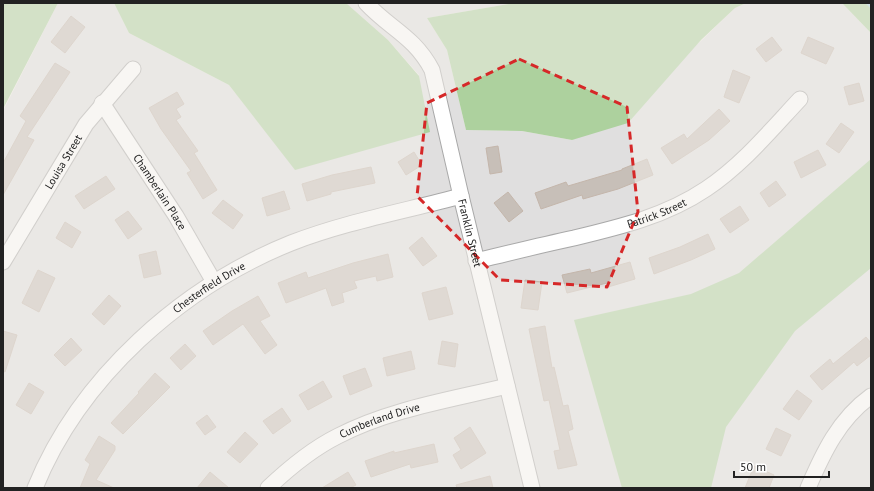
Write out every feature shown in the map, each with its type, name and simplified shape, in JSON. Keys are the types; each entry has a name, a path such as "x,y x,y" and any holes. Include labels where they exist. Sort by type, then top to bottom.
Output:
{"street":[{"name":"Franklin Street","path":"366,3 415,44 425,56 432,70 476,261 532,488"},
{"name":"Louisa Street","path":"3,262 62,161 86,124 102,103 133,69"},
{"name":"Patrick Street","path":"476,261 623,226 661,213 686,201 729,172 750,153 800,99"},
{"name":"Chamberlain Place","path":"102,103 176,216 214,282"},
{"name":"Chesterfield Drive","path":"35,488 57,440 94,389 127,353 158,324 214,282 257,258 292,243 329,230 461,196"},
{"name":"Cumberland Drive","path":"268,488 288,469 312,451 364,423 393,413 507,386"},
{"path":"808,488 820,458 832,437 847,418 871,396"}],"highlighted area":[{"path":"519,59 627,107 638,212 607,287 500,280 417,196 427,103"}],"shaded area":[{"path":"58,3 114,3 129,33 229,85 295,169 419,75 388,40 346,3 515,3 427,18 447,50 466,130 522,131 572,140 701,41 735,8 746,3 842,3 871,33 871,488 3,488 3,111"}],"green space":[{"path":"3,3 58,3 3,109"},
{"path":"114,3 346,3 388,40 419,76 430,132 295,170 229,85 129,33"},
{"path":"515,3 746,3 735,8 701,40 628,123 572,140 522,131 466,130 447,50 427,18"},
{"path":"842,3 871,3 871,33"},
{"path":"871,159 871,268 795,331 726,427 711,488 622,488 574,320 691,294 739,273"}],"building":[{"path":"71,16 85,27 65,53 51,42"},
{"path":"772,37 782,50 766,62 756,49"},
{"path":"808,37 834,48 826,64 801,53"},
{"path":"55,63 70,72 27,137 34,140 3,195 3,163 26,121 20,116"},
{"path":"733,70 750,77 739,103 724,97"},
{"path":"859,83 864,101 849,105 844,87"},
{"path":"177,92 184,104 176,109 181,117 176,120 198,151 194,153 217,190 203,199 187,173 191,171 161,129 149,108"},
{"path":"719,109 730,121 709,140 672,164 661,148 684,134 687,139"},
{"path":"841,123 854,132 839,153 826,144"},
{"path":"498,146 502,172 490,174 486,148"},
{"path":"818,150 826,165 801,178 794,162"},
{"path":"414,152 422,165 406,175 398,162"},
{"path":"647,159 653,175 618,189 583,199 582,195 541,209 535,193 566,182 568,186 622,170"},
{"path":"371,167 375,183 331,192 331,194 307,201 302,184 332,175"},
{"path":"106,176 115,189 84,209 75,196"},
{"path":"776,181 786,195 769,207 760,193"},
{"path":"284,191 290,209 267,216 262,198"},
{"path":"508,192 523,211 509,222 494,203"},
{"path":"223,200 243,215 233,229 212,213"},
{"path":"740,206 749,220 730,233 720,219"},
{"path":"128,211 142,229 128,239 115,220"},
{"path":"65,222 81,232 72,248 56,238"},
{"path":"708,234 715,249 654,274 649,258 680,247"},
{"path":"422,237 437,256 423,266 409,248"},
{"path":"156,251 161,274 144,278 139,255"},
{"path":"388,254 393,277 377,281 376,276 354,281 357,288 342,293 344,302 332,306 326,288 286,303 278,283 306,272 308,278 353,263"},
{"path":"630,262 635,279 608,287 607,283 567,293 562,275 590,269 591,273"},
{"path":"38,270 55,278 39,312 22,303"},
{"path":"525,280 542,282 538,310 521,308"},
{"path":"446,287 453,314 429,320 422,293"},
{"path":"109,295 121,306 104,325 92,314"},
{"path":"258,296 270,316 260,321 277,345 265,354 243,324 213,345 203,331 232,311"},
{"path":"545,326 552,368 554,367 563,406 568,405 573,429 568,431 577,465 558,469 554,451 560,450 549,400 544,401 529,329"},
{"path":"3,331 17,335 5,372 3,371"},
{"path":"866,337 871,343 871,355 857,366 854,362 822,390 810,376 830,359 833,364"},
{"path":"71,338 82,350 65,366 54,355"},
{"path":"442,341 458,344 455,367 438,364"},
{"path":"185,344 196,356 181,370 170,358"},
{"path":"411,351 415,369 387,376 383,358"},
{"path":"365,368 372,386 350,395 343,376"},
{"path":"155,373 170,387 123,434 111,423 139,393 138,392"},
{"path":"323,381 332,397 308,410 299,395"},
{"path":"29,383 44,392 31,414 16,405"},
{"path":"797,390 812,401 799,420 783,409"},
{"path":"282,408 291,421 273,434 263,421"},
{"path":"207,415 216,427 205,435 196,423"},
{"path":"470,427 486,453 461,469 453,455 461,450 454,438"},
{"path":"776,428 791,435 781,456 766,449"},
{"path":"245,432 258,444 240,463 227,452"},
{"path":"99,436 115,446 115,450 96,480 114,488 80,488 90,464 85,460"},
{"path":"434,444 438,462 411,468 410,464 371,477 365,461 394,451 394,453"},
{"path":"754,466 774,475 769,488 745,488"},
{"path":"210,472 229,488 197,488"},
{"path":"348,472 356,485 350,488 322,488"},
{"path":"490,476 493,488 457,488 456,485"}],"waterway":[{"path":"868,3 871,6"}]}
